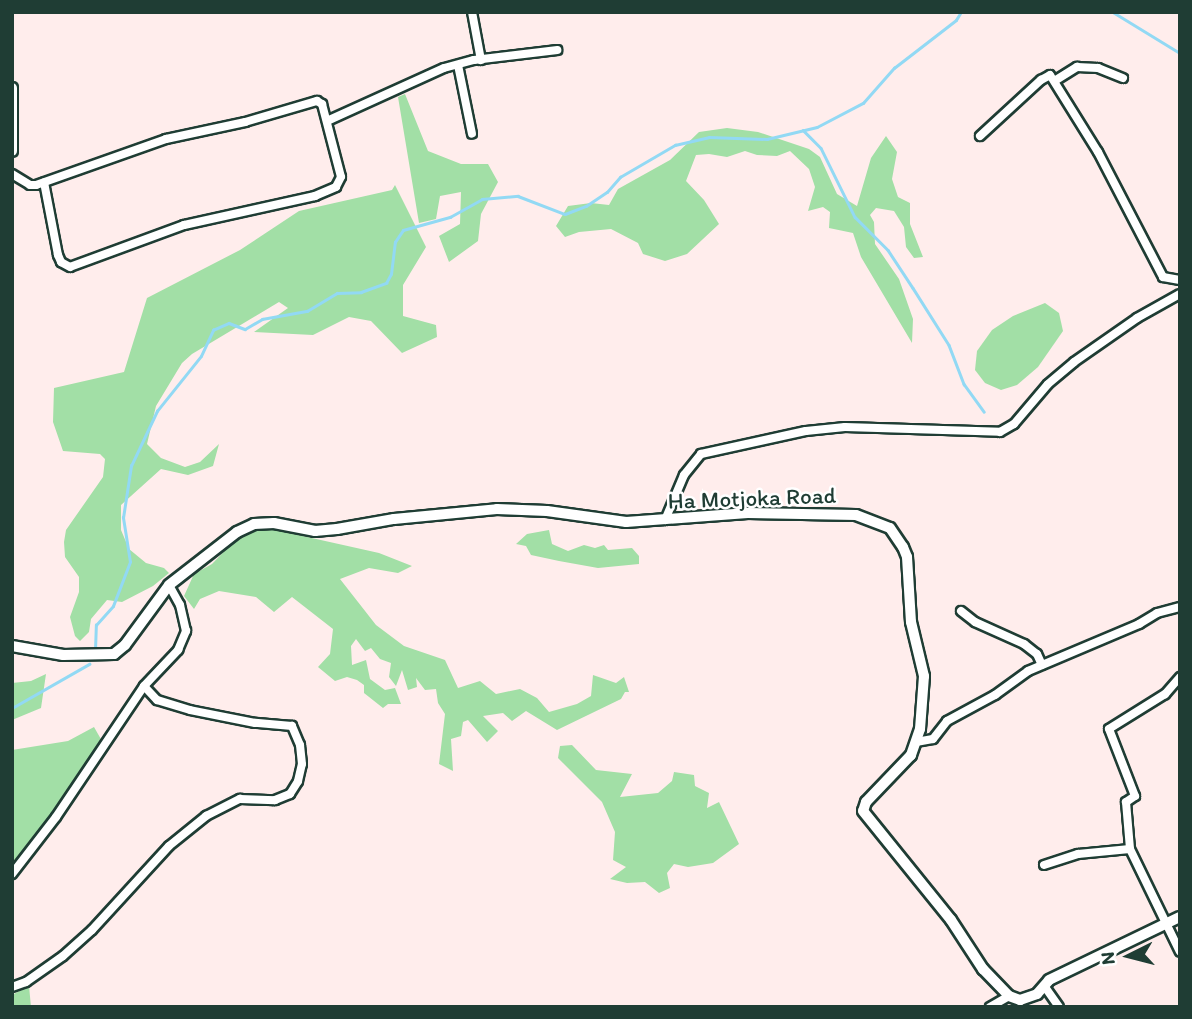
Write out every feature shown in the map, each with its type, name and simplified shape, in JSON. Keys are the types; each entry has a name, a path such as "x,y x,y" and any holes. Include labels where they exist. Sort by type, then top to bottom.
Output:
{"street":[{"path":"472,12 481,60"},
{"path":"327,121 405,84 458,65 557,50"},
{"path":"458,65 472,134"},
{"path":"1056,80 1077,67 1098,68 1123,78"},
{"path":"980,136 1041,80 1051,75 1098,152 1163,277 1180,280"},
{"path":"12,88 12,151"},
{"path":"12,174 30,185 44,182 166,139 245,122 317,101 322,104 341,177 337,187 286,203 184,225 78,266 65,266 61,262 44,182"},
{"path":"665,520 684,475 701,454 806,431 845,427 1000,432 1014,424 1048,384 1074,362 1137,318 1180,294"},
{"name":"Ha Motjoka Road","path":"12,646 63,655 114,654 125,645 169,585 236,532 254,524 274,523 315,531 497,509 547,511 604,521 665,520 720,514 856,514 890,528 907,557 911,622 924,676 916,742 905,764 866,802 863,811 951,920 983,969 1009,996"},
{"path":"12,874 56,817 144,686 178,650 186,631 180,605 169,585"},
{"path":"916,742 933,739 947,721 1042,665 1139,624 1157,612 1180,607"},
{"path":"961,611 975,622 1038,654 1042,665"},
{"path":"1180,677 1164,694 1109,729 1135,796 1126,802 1130,849 1164,925 1180,952"},
{"path":"12,987 26,982 63,956 92,930 169,846 206,816 240,799 275,800 283,797 290,794 298,781 302,764 300,745 292,726 255,723 190,710 157,700 144,686"},
{"path":"1044,865 1078,854 1130,849"},
{"path":"990,1007 1009,996 1020,1000 1045,987 1049,980 1180,917"},
{"path":"1045,987 1059,1007"}],"green space":[{"path":"405,94 428,151 461,164 488,164 498,182 481,214 478,241 449,262 439,236 460,224 461,192 440,196 436,219 419,223 398,97"},
{"path":"727,128 758,132 809,149 820,157 837,194 857,206 871,158 886,136 897,152 892,179 898,197 910,203 910,224 923,257 914,258 906,247 904,227 894,211 876,208 870,215 874,222 875,244 899,279 913,319 912,343 861,257 853,233 829,228 830,212 823,207 808,211 815,187 809,169 790,151 777,156 745,151 727,157 696,155 686,181 704,200 719,224 687,254 665,261 643,254 638,243 611,229 579,232 565,237 556,226 568,206 591,203 609,205 618,189 670,160 699,132"},
{"path":"395,185 426,247 403,285 403,316 436,325 437,337 402,353 371,321 349,317 313,335 254,332 288,308 279,302 192,354 182,363 156,406 147,444 161,458 185,467 200,462 219,444 213,466 188,475 161,469 121,505 121,530 129,549 146,563 164,568 169,573 153,586 122,602 107,600 91,619 89,632 80,641 75,636 70,617 79,592 79,577 65,557 64,542 66,530 103,477 105,459 100,454 63,451 53,422 54,388 124,372 147,298 240,250 299,211 392,190"},
{"path":"1045,303 1059,313 1063,331 1038,367 1017,385 1001,390 985,383 975,370 977,351 992,330 1013,316"},
{"path":"267,528 379,553 412,566 398,573 369,568 340,579 376,625 404,646 445,660 458,688 480,681 496,694 520,689 537,698 549,712 577,704 591,696 593,675 616,683 624,677 629,692 625,692 621,699 557,730 526,711 512,721 503,713 483,716 498,731 487,742 468,720 463,722 461,736 451,739 453,771 439,764 445,714 438,703 436,689 425,690 416,678 417,687 408,690 402,670 396,686 389,677 391,663 380,659 371,648 365,651 356,639 351,646 352,665 366,660 370,679 385,690 395,688 401,704 388,704 383,708 364,693 364,685 357,680 347,677 335,681 318,667 330,654 333,629 292,597 274,612 256,597 219,591 200,599 194,609 184,596 194,574 212,564 235,540 257,529"},
{"path":"549,530 552,544 568,551 584,545 595,548 604,545 608,550 632,548 639,556 639,564 598,568 531,555 526,546 516,544 527,534"},
{"path":"46,674 41,708 12,720 12,683 31,681"},
{"path":"94,727 102,741 33,843 12,866 12,750 68,741"},
{"path":"572,745 596,770 632,774 620,797 658,793 672,781 674,772 694,775 695,786 709,793 707,808 719,802 739,844 713,863 688,867 674,864 667,873 670,888 659,893 645,882 627,883 610,879 626,867 613,860 615,832 602,802 558,758 560,746"},
{"path":"29,986 31,1007 12,1007 12,995"}],"waterway":[{"path":"95,650 96,625 113,606 130,562 123,518 131,466 157,411 201,356 213,330 229,323 245,329 262,319 307,311 337,293 361,292 386,283 391,274 395,242 403,230 450,217 482,199 518,196 565,214 586,206 607,192 620,177 675,145 709,137 767,139 817,127 863,103 894,68 956,20 961,12"},
{"path":"1113,12 1180,53"},
{"path":"803,130 821,148 855,217 888,250 913,288 949,345 964,384 984,412"},
{"path":"12,708 89,664"}]}
